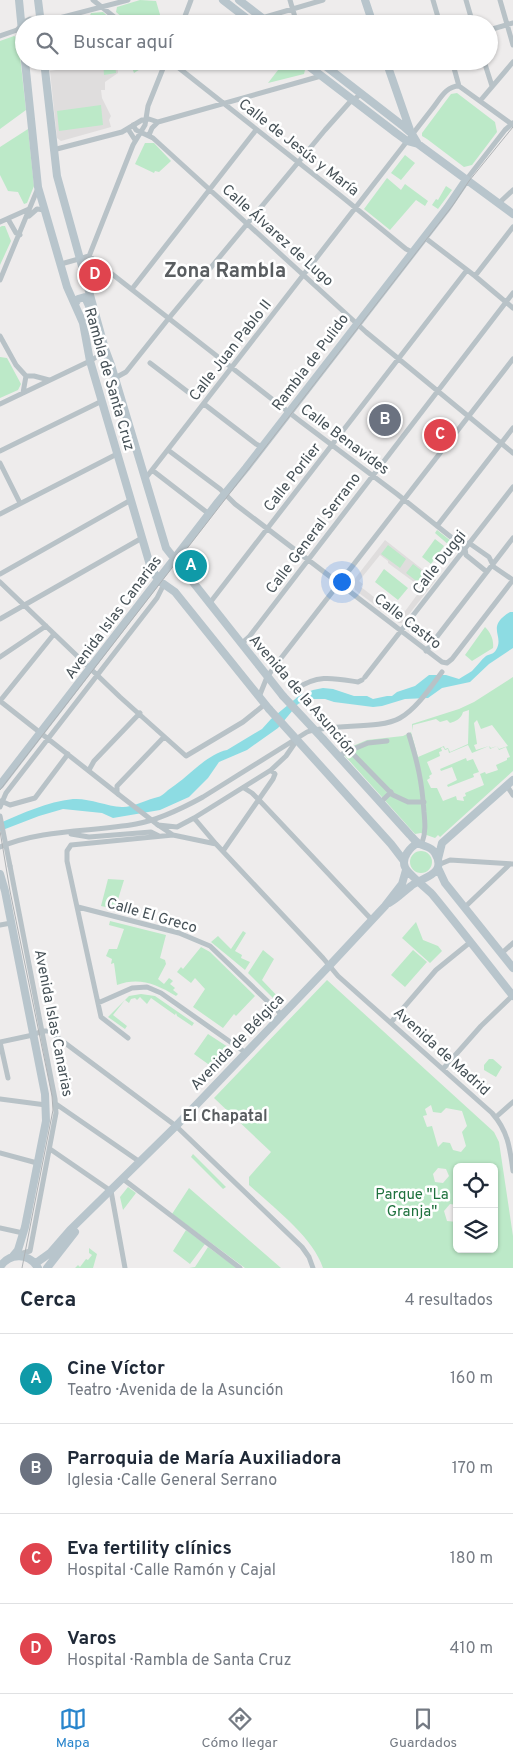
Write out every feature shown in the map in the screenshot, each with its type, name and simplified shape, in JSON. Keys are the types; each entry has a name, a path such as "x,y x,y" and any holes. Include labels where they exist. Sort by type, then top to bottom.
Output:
{"main road":[{"path":"19,0 20,15"},
{"path":"38,0 39,15"},
{"path":"223,0 242,15"},
{"path":"238,0 258,15"},
{"path":"365,0 370,15"},
{"name":"Rambla de Santa Cruz","path":"26,70 38,187 70,294 83,323 90,361 150,565 161,582"},
{"name":"Rambla de Santa Cruz","path":"45,70 53,150 59,186 105,349 166,548 174,559"},
{"path":"313,70 352,99 412,134"},
{"path":"330,70 412,134"},
{"path":"389,70 412,134 418,144 513,214"},
{"name":"Rambla de Pulido","path":"174,559 452,202 466,180"},
{"path":"75,304 81,298 86,299 91,314 98,323"},
{"name":"Avenida Islas Canarias","path":"0,785 90,668 161,582 174,559"},
{"name":"Avenida de la Asunción","path":"174,559 283,696 420,843"},
{"path":"161,582 175,592 258,698 392,844 404,861 406,870 432,895 512,996"},
{"path":"419,881 431,876 438,864 442,843 510,783"},
{"path":"404,861 412,847 420,843 442,843"},
{"path":"420,843 432,849 445,883 513,968"},
{"name":"Avenida de Bélgica","path":"37,1266 176,1126 372,920 402,884 406,870"},
{"name":"Avenida Islas Canarias","path":"0,874 46,1094 46,1121 23,1233 18,1250 14,1256"},
{"name":"Avenida de Bélgica","path":"385,906 419,881"},
{"name":"Avenida de Bélgica","path":"47,1268 85,1216"},
{"path":"0,1267 6,1260 14,1256 25,1256 37,1266"}],"street":[{"path":"92,0 112,15"},
{"path":"71,15 128,0"},
{"path":"185,15 191,0"},
{"path":"290,0 294,15"},
{"path":"272,15 323,0"},
{"path":"433,0 437,15"},
{"path":"466,0 470,15"},
{"path":"500,0 510,24 513,45"},
{"path":"0,36 15,31"},
{"path":"480,101 513,62"},
{"path":"83,271 135,140 142,133 145,126 148,106 164,70"},
{"name":"Calle de Jesús y María","path":"180,70 355,207 406,250 412,252"},
{"path":"455,70 459,86 511,122 466,180"},
{"path":"487,70 492,86"},
{"path":"53,150 128,129 139,120 146,119 158,122 321,76"},
{"name":"Calle Juan Pablo II","path":"145,479 412,134 448,90 451,87 459,86"},
{"path":"115,378 126,372 352,99 361,94"},
{"path":"150,135 152,128 158,122"},
{"path":"133,125 136,130 142,133"},
{"path":"128,129 135,140"},
{"path":"132,289 256,130"},
{"name":"Calle Álvarez de Lugo","path":"142,133 150,135 357,324 513,453"},
{"path":"0,280 27,218 38,187"},
{"path":"499,203 513,190"},
{"path":"0,222 29,209"},
{"path":"27,218 36,209 45,210"},
{"path":"8,218 16,233 20,235"},
{"path":"475,276 513,227"},
{"path":"424,237 468,270 513,308"},
{"path":"61,264 89,256"},
{"name":"Calle Benavides","path":"89,256 332,446 397,494 465,549 466,556 487,572"},
{"name":"Calle Porlier","path":"209,604 468,270"},
{"name":"Calle General Serrano","path":"241,644 250,637 513,292"},
{"path":"0,336 16,365 26,376 49,380"},
{"path":"0,404 90,361 105,349"},
{"path":"258,698 267,677 513,359"},
{"path":"150,363 188,392"},
{"path":"23,393 26,376"},
{"path":"0,451 102,401"},
{"path":"204,404 262,447"},
{"path":"437,526 513,428"},
{"name":"Calle Castro","path":"168,450 439,661 445,663 452,659 513,580"},
{"path":"0,514 117,454"},
{"path":"0,463 20,503"},
{"path":"152,470 209,514"},
{"name":"Calle Duggi","path":"296,689 308,680 330,677 358,682 364,679 513,487"},
{"path":"0,574 131,500"},
{"path":"0,619 142,538"},
{"path":"426,651 513,538"},
{"path":"469,543 489,558 494,567 513,580"},
{"path":"0,582 186,756 267,707"},
{"name":"Avenida Islas Canarias","path":"0,804 6,792 157,598 161,582"},
{"path":"0,657 46,626"},
{"path":"54,634 0,701 158,825 176,835"},
{"path":"0,847 27,839 142,823 188,806 307,732 315,729 340,726 385,723 401,717 418,702 442,672"},
{"path":"89,770 94,761 140,713"},
{"path":"409,735 420,772 424,802 426,834 420,843"},
{"path":"109,786 117,786 164,737"},
{"path":"158,825 177,827 244,788 286,756 297,740"},
{"path":"339,757 368,743 387,741"},
{"path":"349,751 391,792 408,802 424,802"},
{"path":"0,804 10,805 35,798 68,754"},
{"path":"223,851 275,776 274,772 270,770"},
{"path":"510,783 513,795"},
{"path":"117,786 118,793"},
{"path":"244,788 259,800 372,920"},
{"path":"384,800 391,792"},
{"name":"Avenida Islas Canarias","path":"0,815 56,1104 50,1149 30,1251 14,1256"},
{"name":"Avenida de Madrid","path":"194,818 338,976 496,1117 508,1139 513,1171"},
{"path":"176,835 177,827"},
{"path":"65,833 89,837 152,832 160,836"},
{"path":"128,1038 101,1017 67,861 67,851 71,845 176,835 216,844"},
{"path":"438,864 450,860 512,864"},
{"path":"465,908 512,864"},
{"name":"Calle El Greco","path":"78,907 179,933 210,946 282,1015"},
{"path":"0,925 11,923"},
{"path":"502,953 513,943"},
{"path":"393,1020 436,970 468,944"},
{"path":"98,1003 132,988 147,987 161,993 246,1053"},
{"path":"443,1069 481,1026 512,996"},
{"path":"8,1078 0,1042 33,1035 42,1031 49,1031 176,1126 302,1247 309,1257 313,1268"},
{"path":"0,1100 46,1105"},
{"path":"496,1117 513,1102"},
{"path":"56,1104 140,1162"},
{"path":"50,1149 111,1191 125,1268"},
{"path":"0,1153 37,1162"},
{"path":"123,1179 240,1268"},
{"path":"0,1228 23,1233"}],"shaded area":[{"path":"118,70 118,73 105,82 105,90 101,90 102,98 111,116 109,120 111,127 61,141 57,138 50,71"},
{"path":"385,540 436,580 402,623 399,623 355,590 353,581","holes":["380,555 388,563 422,588 403,614 398,611 396,614 361,587 363,584 359,581"]}],"green space":[{"path":"140,0 156,1 160,15 120,15 116,12 117,7"},
{"path":"103,12 106,15 90,15 91,13"},
{"path":"15,36 15,70 22,70 26,110 0,129 0,41"},
{"path":"104,70 116,70 116,73 104,75"},
{"path":"278,70 305,70 304,74 268,83"},
{"path":"457,93 495,122 497,132 472,165 464,167 422,136 422,133 451,94"},
{"path":"101,105 103,125 59,131 57,111"},
{"path":"28,129 34,186 27,203 24,204 18,192 8,191 0,175 0,147"},
{"path":"145,143 154,143 171,161 159,172 155,171 154,173 135,164"},
{"path":"405,155 415,163 401,180 391,173"},
{"path":"387,178 401,190 405,184 428,201 425,206 416,200 390,230 364,209"},
{"path":"446,186 452,190 438,209 432,205 436,199 438,200"},
{"path":"5,226 11,241 0,265 0,227"},
{"path":"0,357 7,358 21,384 18,390 0,398"},
{"path":"437,530 456,545 456,551 450,559 444,555 450,546 435,533"},
{"path":"435,539 444,546 431,564 422,557"},
{"path":"388,545 406,559 400,568 381,554"},
{"path":"413,564 431,578 424,587 406,573"},
{"path":"384,569 408,588 398,600 375,582"},
{"path":"485,627 492,637 493,648 472,661 465,655"},
{"path":"513,677 513,771 440,837 438,835 435,838 421,833 415,834 345,756 347,754 346,749 367,740 403,736 413,731 412,724 459,709 474,702","holes":["477,720 481,729 492,725 508,746 499,749 497,746 499,750 506,747 510,757 496,765 498,770 480,774 484,785 465,793 464,801 457,800 456,796 443,801 437,788 431,788 427,780 432,774 427,762 440,756 439,752 442,751 441,748 443,747 445,750 448,749 449,753 468,745 472,753 489,746 476,750 474,745 477,744 474,723"]},
{"path":"466,758 467,761 473,759 479,772 473,774 474,777 448,787 447,785 457,780 452,767 441,771 440,769"},
{"path":"421,851 429,854 432,862 429,870 421,873 413,870 410,862 413,854"},
{"path":"108,879 124,880 115,909 101,906"},
{"path":"110,921 166,935 160,958 165,960 166,964 158,979 164,984 169,978 173,981 170,984 178,994 176,996 147,983 133,982 117,985 114,963 111,964 112,959 106,956 109,949 117,949 124,929 109,925"},
{"path":"416,922 423,940 438,946 442,951 430,963 402,938"},
{"path":"243,931 246,933 235,951 242,955 241,958 250,962 245,970 211,942 218,936 231,949"},
{"path":"201,947 210,952 255,996 236,1016 234,1014 223,1028 193,1007 205,989 195,978 191,983 177,972 181,967 183,969"},
{"path":"263,950 274,959 262,980 281,1000 278,1003 248,973"},
{"path":"413,950 427,962 405,987 391,975"},
{"name":"Parque \"La Granja\"","path":"327,980 494,1132 499,1142 513,1236 513,1268 323,1268 318,1256 302,1234 249,1185 249,1177 271,1152 214,1098","holes":["431,1105 433,1112 441,1113 446,1108 462,1111 467,1126 462,1132 466,1146 461,1152 453,1150 450,1143 443,1142 438,1147 432,1126 427,1127 423,1116 427,1115 425,1109","438,1168 446,1169 449,1176 443,1183 435,1182 433,1174"]},
{"path":"141,994 155,996 194,1023 192,1026 177,1016 176,1013 175,1015 151,998 147,1004 140,997 137,1000 135,998 131,999 129,1003 125,1000 129,996"},
{"path":"125,1000 113,1015 127,1026 125,1029 108,1017"},
{"path":"208,1034 231,1049 232,1052 215,1069 194,1054"},
{"path":"489,1059 493,1059 502,1067 496,1077 484,1070 484,1065"},
{"path":"193,1154 226,1187 223,1189 191,1157"},
{"path":"128,1187 136,1193 123,1210 120,1197"},
{"path":"189,1188 281,1268 245,1268 172,1214"},
{"path":"186,1230 205,1244 190,1264 173,1251"},
{"path":"208,1247 237,1268 189,1268 195,1267"},
{"path":"89,1248 97,1254 93,1268 75,1268 78,1265 80,1267 92,1255 89,1253"}],"water":[{"path":"513,612 513,648 489,664 470,682 442,688 428,698 405,699 373,707 325,699 308,699 298,704 278,728 247,750 219,762 208,778 189,797 160,810 113,818 102,813 63,809 0,831 0,823 35,808 63,800 79,799 125,807 160,796 212,756 227,750 262,729 300,695 313,690 333,689 354,696 367,696 373,699 392,696 397,692 415,686 429,675 446,675 459,679 472,671 486,656 495,651 498,645 497,627 503,617"}],"tram line":[{"path":"0,790 453,205 469,181 513,127"},
{"path":"0,831 10,891 52,1096 53,1110 22,1268"}],"place":[{"name":"Varos","path":"95,275"},
{"name":"Parroquia de María Auxiliadora","path":"385,420"},
{"name":"Eva fertility clínics","path":"440,435"},
{"name":"Cine Víctor","path":"191,566"}],"district":[{"name":"Zona Rambla","path":"225,270"},
{"name":"El Chapatal","path":"225,1115"}]}
